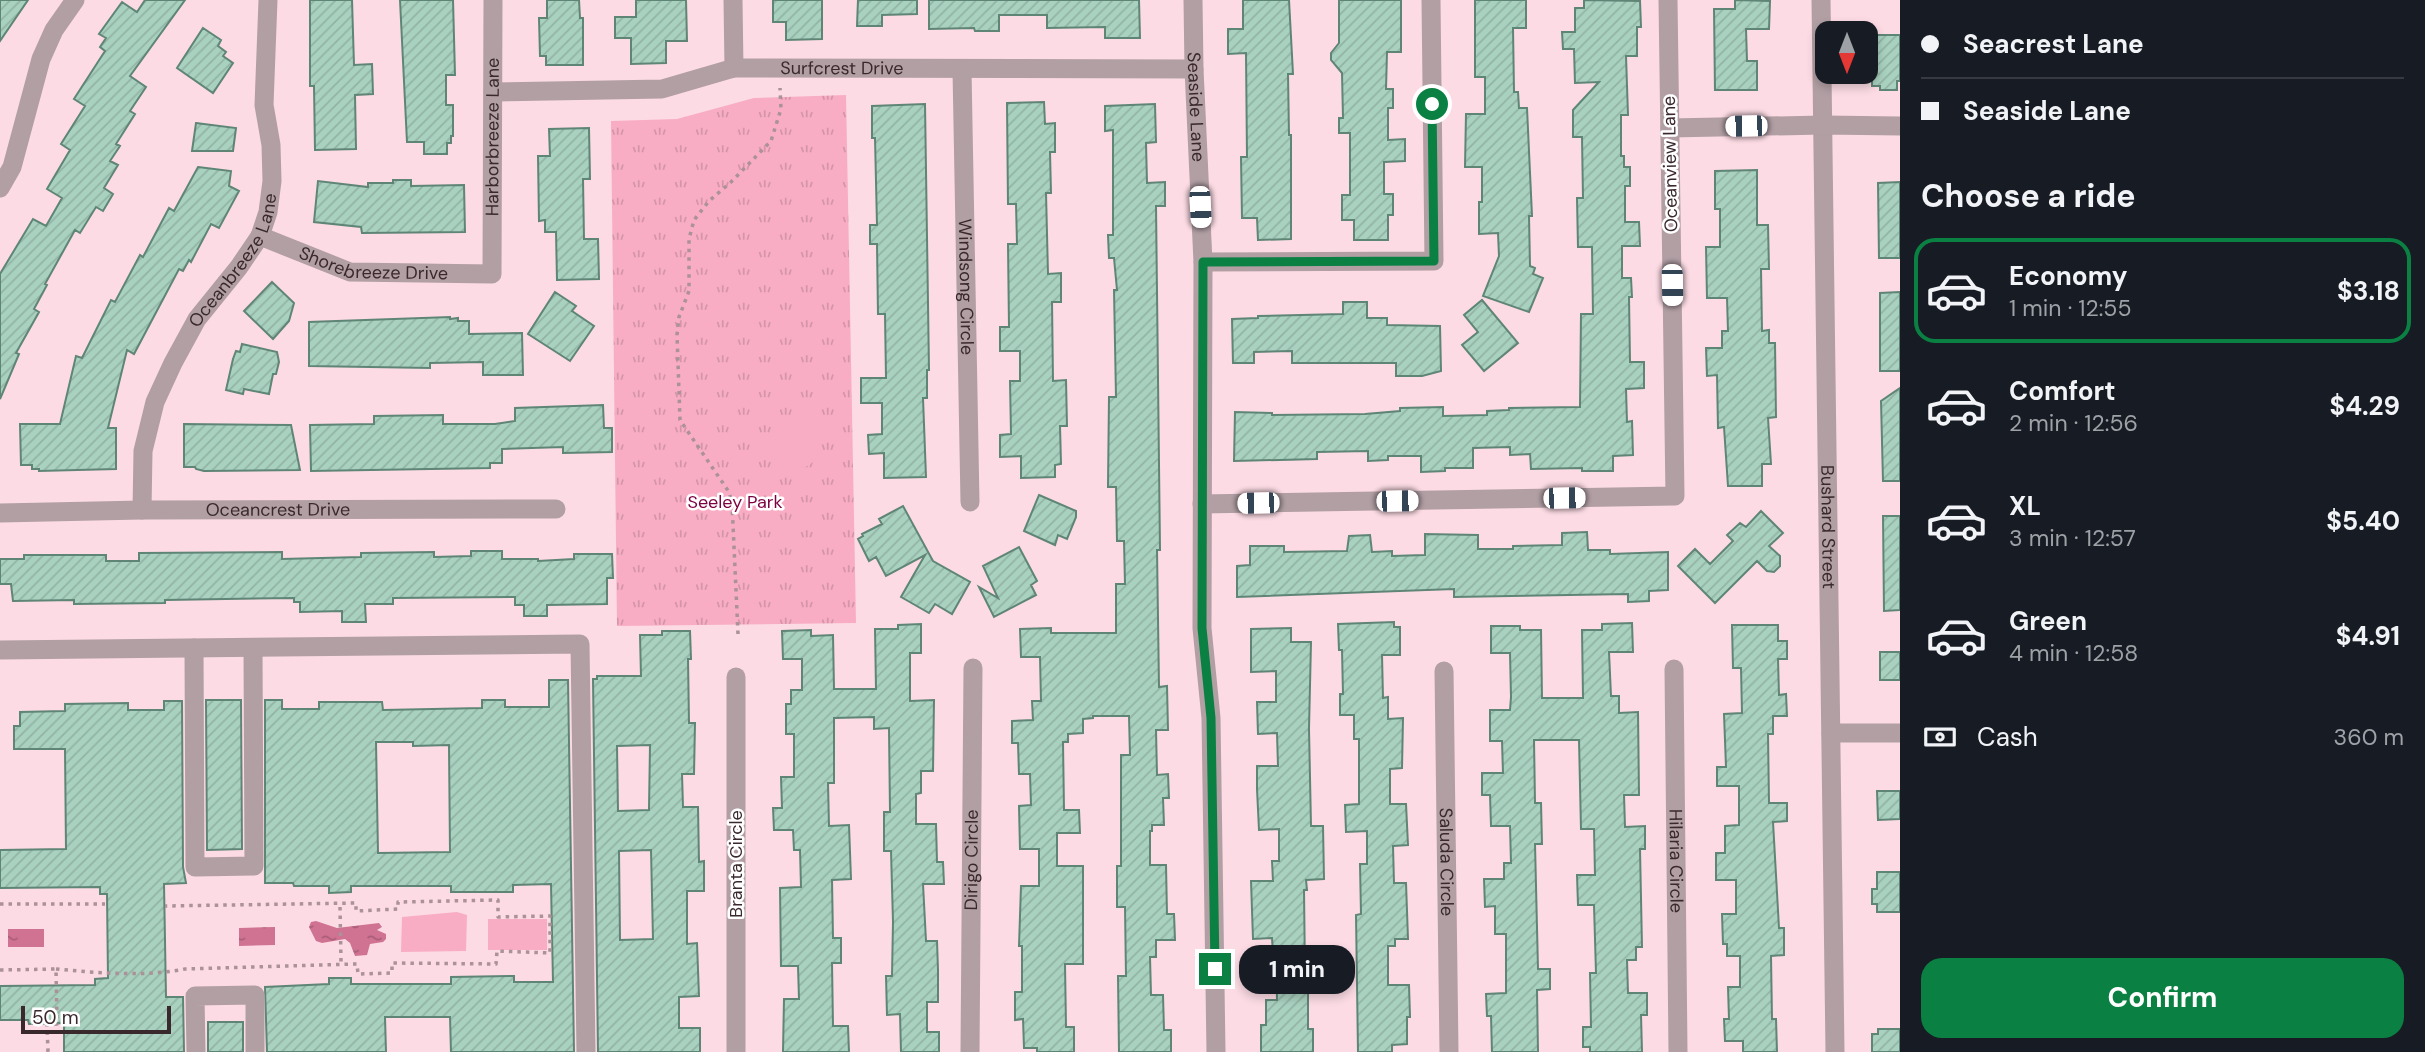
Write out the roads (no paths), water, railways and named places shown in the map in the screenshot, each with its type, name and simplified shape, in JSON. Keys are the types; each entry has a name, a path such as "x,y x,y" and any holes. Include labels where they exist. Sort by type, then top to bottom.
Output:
{"street":[{"path":"0,188 12,167 41,59 54,30 75,0"},
{"name":"Oceanbreeze Lane","path":"142,510 143,451 160,393 197,319 260,236 268,212 272,181 271,145 264,105 268,0"},
{"name":"Harborbreeze Lane","path":"492,274 493,0"},
{"path":"733,0 734,68"},
{"name":"Seaside Lane","path":"1193,0 1203,262 1202,628 1211,718 1216,1052"},
{"path":"1203,262 1434,261 1431,0"},
{"name":"Oceanview Lane","path":"1202,504 1675,496 1668,0"},
{"name":"Bushard Street","path":"1821,0 1835,1052"},
{"name":"Surfcrest Drive","path":"493,92 662,89 734,68 1194,69"},
{"name":"Windsong Circle","path":"962,70 970,502"},
{"path":"1670,128 1900,126"},
{"name":"Shorebreeze Drive","path":"260,236 349,272 492,274"},
{"name":"Oceancrest Drive","path":"0,513 556,509"},
{"path":"0,650 580,644 586,1052"},
{"path":"194,648 195,867 254,866 253,648"},
{"name":"Dirigo Circle","path":"970,1052 973,668"},
{"name":"Hilaria Circle","path":"1674,669 1678,1052"},
{"name":"Saluda Circle","path":"1444,671 1449,1052"},
{"name":"Branta Circle","path":"736,677 736,1052"},
{"path":"1831,733 1900,733"},
{"path":"196,1052 195,996 255,995 255,1052"}],"water":[{"path":"311,922 337,928 379,923 382,927 377,930 386,934 386,939 370,944 367,955 355,956 350,943 345,939 322,943 316,941 309,927"},
{"path":"275,927 275,945 239,946 239,928"},
{"path":"8,929 44,929 44,947 8,947"}],"park label":[{"name":"Seeley Park","path":"735,502"}]}
